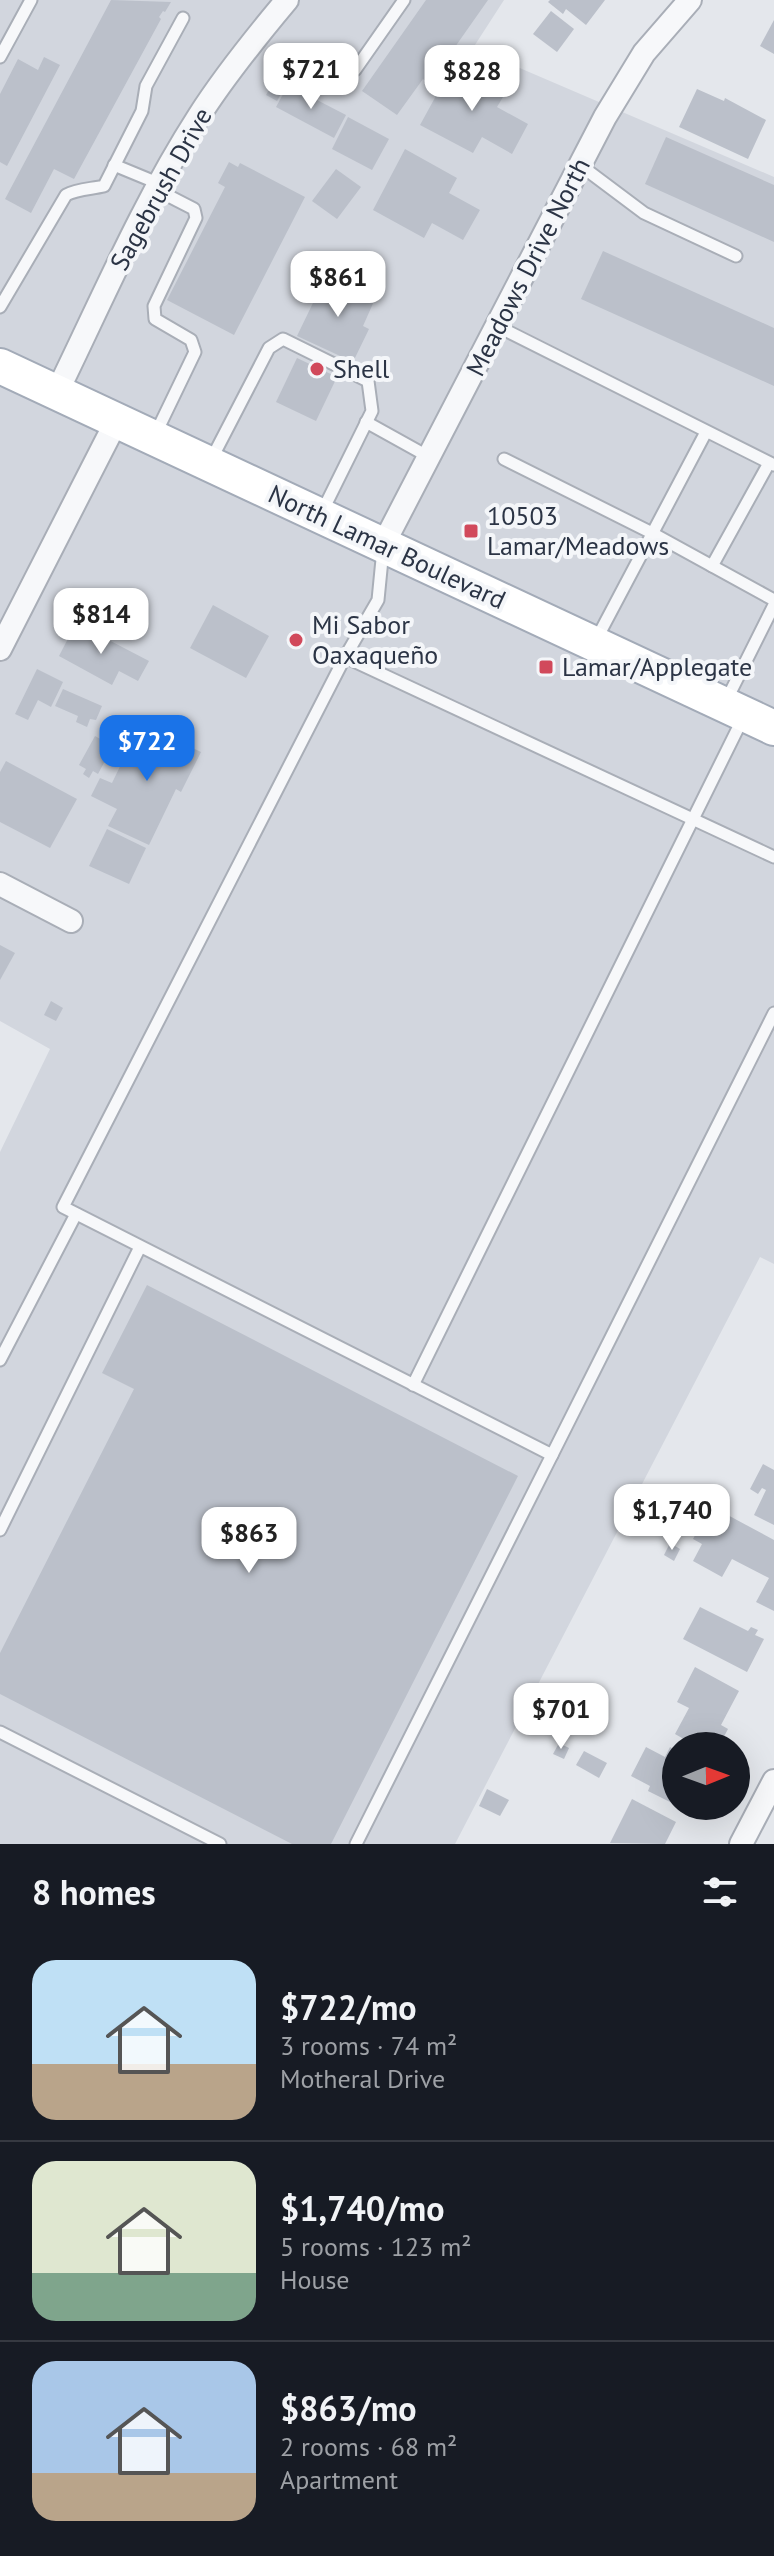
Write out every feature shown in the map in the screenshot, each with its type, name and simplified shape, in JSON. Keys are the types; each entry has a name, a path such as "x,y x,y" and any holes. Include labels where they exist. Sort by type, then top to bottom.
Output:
{"main road":[{"name":"North Lamar Boulevard","path":"0,366 748,716"}],"street":[{"name":"Sagebrush Drive","path":"57,392 159,187 199,116 254,39 287,0"},
{"name":"Meadows Drive North","path":"383,545 605,117 644,53 690,0"},
{"path":"0,649 117,420"},
{"path":"0,884 71,921"},
{"path":"741,1844 774,1781"}],"lane":[{"path":"0,57 31,0"},
{"path":"355,70 404,0"},
{"path":"0,307 66,195 74,190 104,186 142,111 146,86 183,18"},
{"path":"114,165 159,187 194,209 196,218 154,306 155,319 191,340 195,352 154,438"},
{"path":"580,165 644,213 736,256"},
{"path":"497,326 771,464 712,566"},
{"path":"209,464 269,348 283,339 368,381 372,411 320,516"},
{"path":"366,422 429,457"},
{"path":"594,644 706,432"},
{"path":"413,1385 692,818 748,716 774,603 652,533 504,459"},
{"path":"383,545 378,600 345,657 63,1207 552,1455"},
{"path":"345,657 774,857"},
{"path":"356,1844 774,1013"},
{"path":"0,1360 76,1214"},
{"path":"0,1530 140,1247"},
{"path":"0,1732 220,1844"}],"shaded area":[{"path":"0,0 504,0 473,48 774,177 774,1264 760,1257 455,1844 0,1844 0,1152 50,1049 0,1021"}],"building":[{"path":"111,0 171,2 159,17 161,19 74,179 54,169 31,213 5,199"},
{"path":"426,0 488,0 429,84 423,79 397,115 362,91"},
{"path":"605,0 586,25 566,9 563,14 548,2"},
{"path":"551,11 574,29 557,52 533,34"},
{"path":"774,20 774,54 760,46"},
{"path":"44,57 60,65 7,166 0,162 0,94 18,59 38,70"},
{"path":"454,63 506,92 497,107 528,124 512,154 482,137 473,153 420,125"},
{"path":"276,77 287,83 277,101 266,95"},
{"path":"288,85 346,115 334,138 276,107"},
{"path":"697,89 724,101 725,98 766,120 748,159 679,127"},
{"path":"348,117 389,139 372,170 332,149"},
{"path":"666,137 774,185 774,242 645,184"},
{"path":"405,149 457,178 449,193 480,210 463,240 432,223 424,238 373,210"},
{"path":"229,162 238,167 240,163 305,197 234,335 167,300 225,187 218,183"},
{"path":"336,169 361,187 337,219 312,201"},
{"path":"603,251 774,328 774,386 581,299"},
{"path":"326,276 375,299 363,326 369,329 353,362 297,336"},
{"path":"297,358 337,377 316,421 276,402"},
{"path":"213,605 269,636 246,678 190,648"},
{"path":"76,623 149,661 138,681 119,671 112,685 59,656"},
{"path":"37,669 63,682 51,707 38,700 28,720 15,714"},
{"path":"63,689 102,706 96,720 90,719 87,727 76,722 78,716 55,706"},
{"path":"141,723 201,752 181,792 176,789 149,845 108,826 117,809 91,796 100,778 112,783"},
{"path":"95,736 113,746 98,774 93,771 89,778 83,774 86,769 79,765"},
{"path":"6,761 77,799 50,848 0,822 0,772"},
{"path":"107,829 146,848 129,884 89,866"},
{"path":"0,945 15,953 0,980"},
{"path":"51,1001 63,1008 56,1021 44,1015"},
{"path":"147,1285 518,1476 331,1844 292,1844 0,1694 0,1653 134,1389 102,1373"},
{"path":"763,1464 774,1470 774,1525 754,1515 766,1490 762,1488 758,1494 750,1489"},
{"path":"711,1506 774,1540 774,1611 756,1602 769,1578 732,1559 722,1577 693,1561 702,1544 693,1539"},
{"path":"670,1543 680,1549 674,1561 664,1555"},
{"path":"700,1607 748,1631 751,1627 758,1630 755,1635 764,1639 747,1672 683,1639"},
{"path":"695,1667 739,1691 721,1725 728,1729 726,1732 676,1732 689,1708 677,1702"},
{"path":"559,1743 569,1748 564,1759 553,1754"},
{"path":"646,1747 662,1755 662,1798 648,1791 650,1786 631,1776"},
{"path":"584,1751 607,1763 599,1778 576,1765"},
{"path":"487,1789 509,1800 500,1816 479,1806"},
{"path":"632,1799 662,1815 662,1820 676,1822 665,1844 610,1843"}],"place":[{"name":"Shell","path":"317,369"},
{"name":"10503 Lamar/Meadows","path":"471,531"},
{"name":"Mi Sabor Oaxaqueño","path":"296,640"},
{"name":"Lamar/Applegate","path":"546,667"}]}
